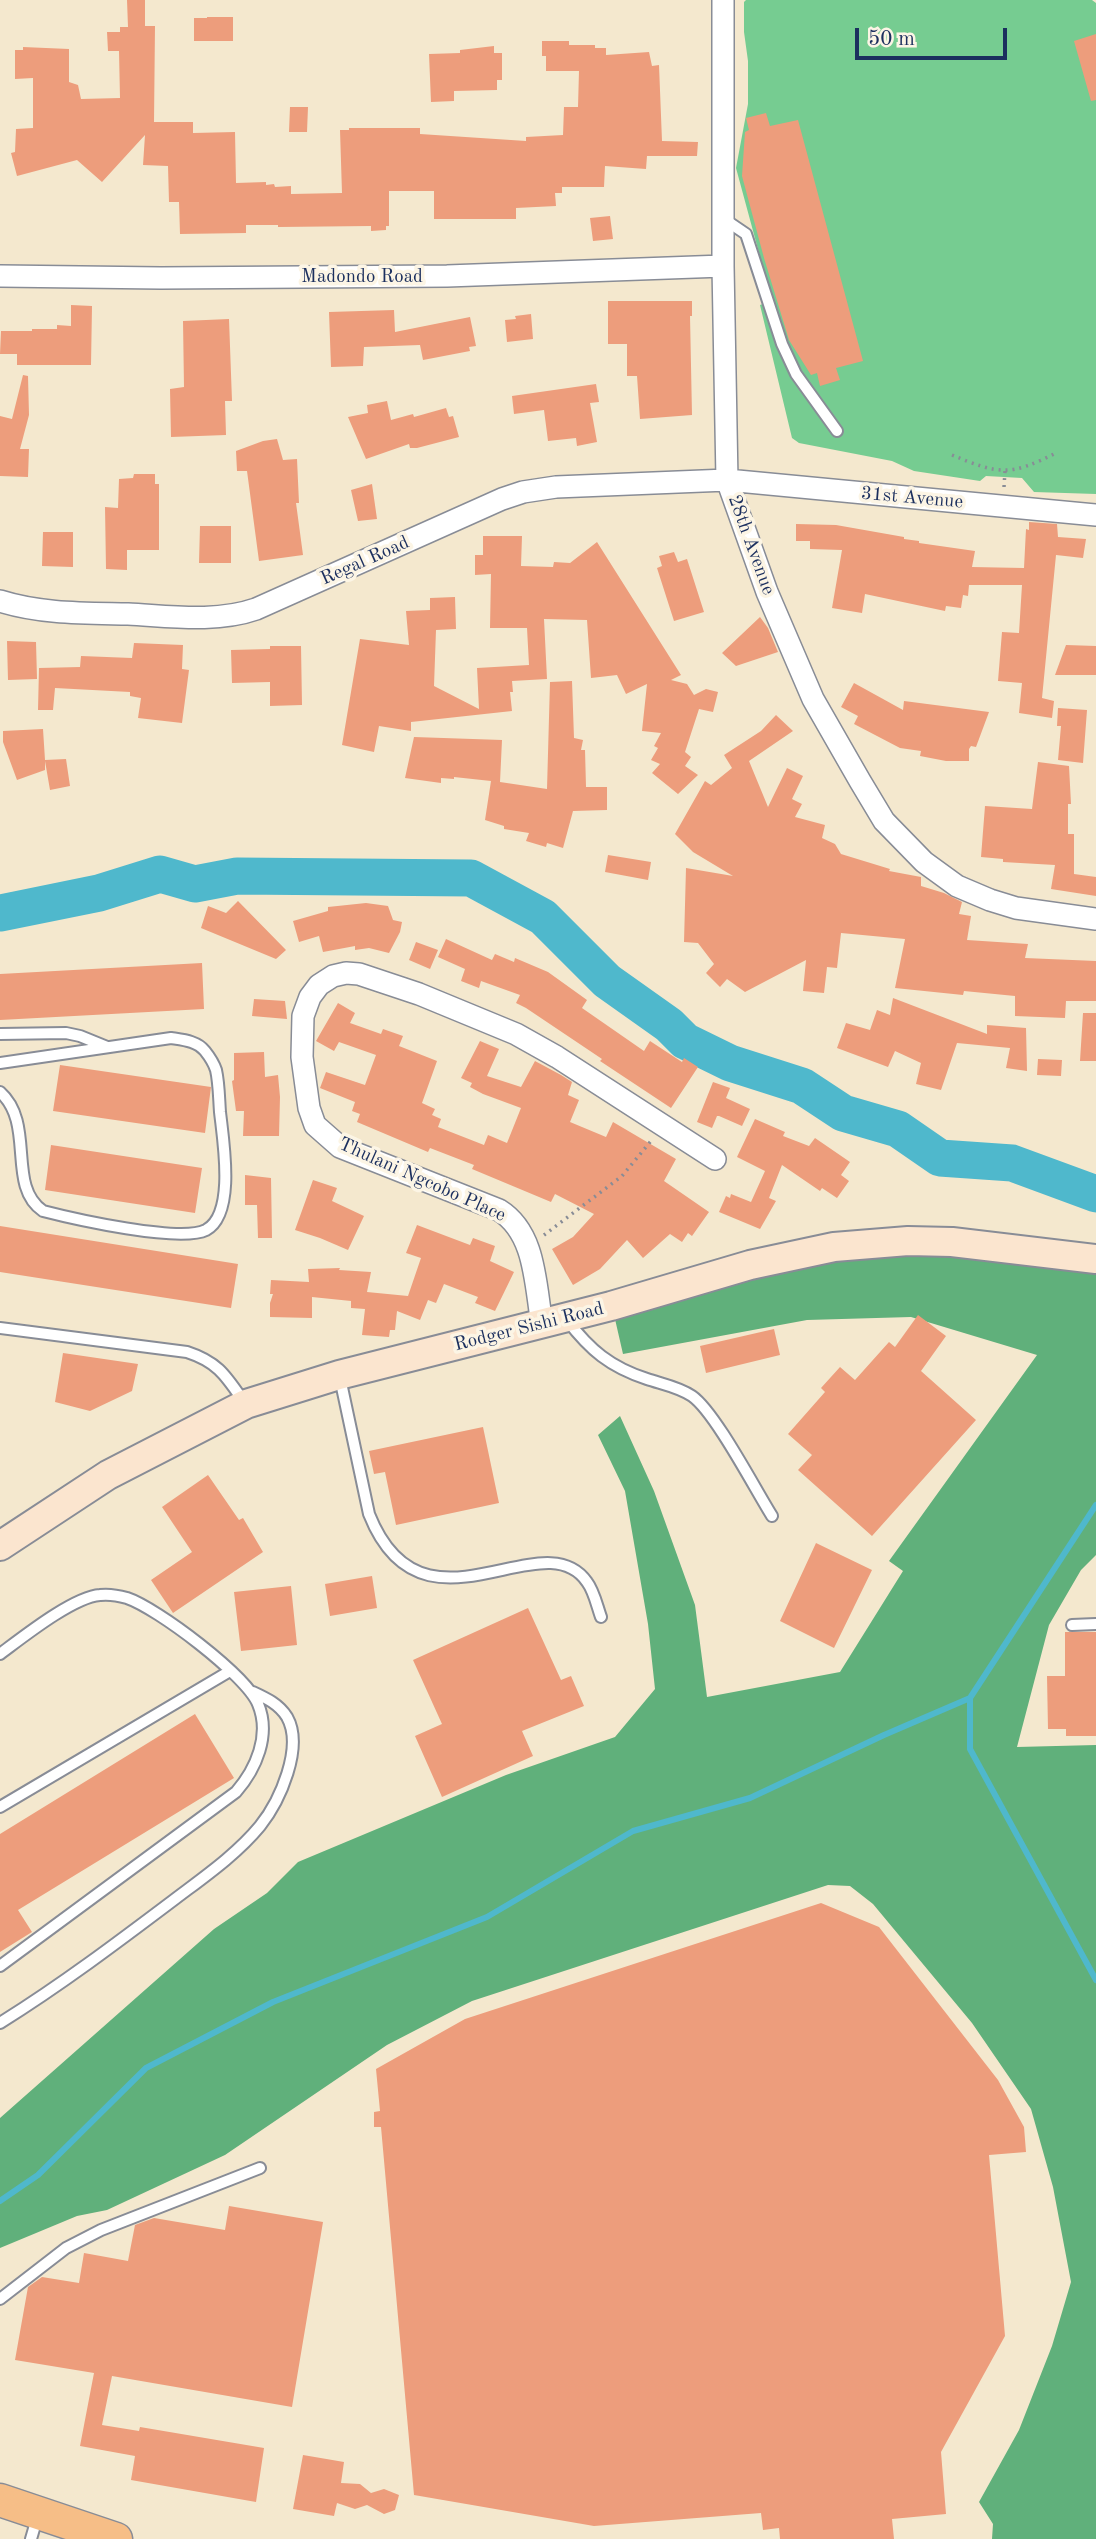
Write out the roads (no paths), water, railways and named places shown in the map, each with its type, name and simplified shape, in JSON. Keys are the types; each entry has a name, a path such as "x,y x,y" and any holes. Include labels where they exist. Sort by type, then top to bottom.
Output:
{"main road":[{"path":"0,2500 35,2526 116,2539"}],"street":[{"name":"28th Avenue","path":"723,0 723,266 727,480 767,592 813,699 884,821 924,862 957,886 990,900 1016,908 1096,919"},
{"name":"Madondo Road","path":"0,276 447,276 723,266"},
{"name":"31st Avenue","path":"727,480 1096,515"},
{"name":"Regal Road","path":"0,601 45,611 161,616 237,615 523,492 556,487 727,480"},
{"name":"Thulani Ngcobo Place","path":"554,1321 521,1230 511,1218 499,1210 340,1147 315,1125 309,1108 302,1057 303,1016 310,997 319,985 333,976 359,974 431,999 516,1034 715,1159"},
{"name":"Rodger Sishi Road","path":"0,1546 108,1475 246,1404 339,1375 554,1321 750,1265 805,1252 863,1243 952,1242 1096,1259"}],"lane":[{"path":"724,219 746,234 782,344 796,374 837,431"},
{"path":"0,1034 66,1033 107,1047"},
{"path":"0,1063 172,1038 190,1041 204,1049 216,1068 226,1174 223,1201 215,1223 209,1229 196,1234 168,1234 43,1211 35,1206 28,1196 18,1117 7,1098 0,1092"},
{"path":"554,1321 597,1355 644,1378 691,1395 699,1402 772,1516"},
{"path":"0,1328 187,1352 206,1358 222,1371 246,1404"},
{"path":"339,1375 369,1514 388,1551 409,1567 433,1577 463,1579 541,1562 572,1568 587,1581 601,1617"},
{"path":"0,1654 83,1599 101,1595 126,1598 167,1619 230,1671 258,1703 262,1720 261,1743 256,1763 236,1793 0,1966"},
{"path":"1072,1625 1096,1624"},
{"path":"0,1807 230,1671"},
{"path":"0,2023 138,1927 214,1869 260,1825 285,1781 293,1736 287,1717 275,1703 249,1690"},
{"path":"0,2299 66,2248 101,2230 260,2168"}],"waterway":[{"path":"0,913 99,893 160,874 195,884 237,876 471,878 543,917 607,981 669,1025 685,1041 730,1063 802,1086 843,1113 898,1129 940,1158 1012,1163 1096,1194"},
{"path":"1096,1505 970,1698 970,1749 1096,1980"},
{"path":"0,2201 38,2175 146,2068 273,2002 487,1917 633,1831 750,1798 970,1698"}]}
